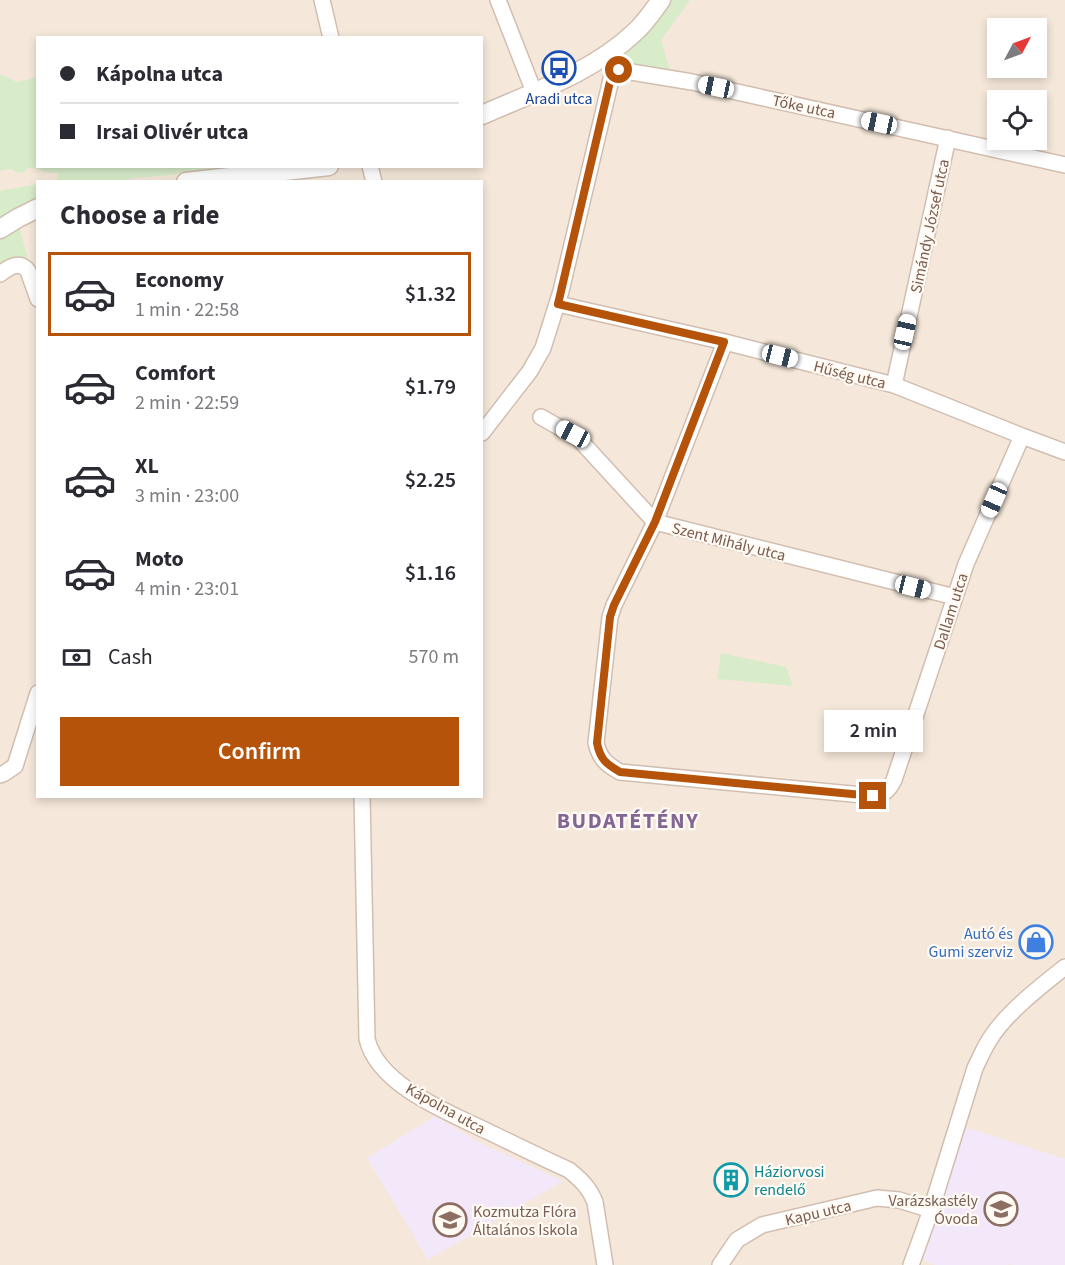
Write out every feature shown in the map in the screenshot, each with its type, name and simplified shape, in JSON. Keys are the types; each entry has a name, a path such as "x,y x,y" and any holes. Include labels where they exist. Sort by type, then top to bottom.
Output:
{"street":[{"path":"322,0 331,36"},
{"path":"498,0 534,92"},
{"path":"483,432 537,360 558,304 608,63 661,0"},
{"path":"483,115 572,75 608,63"},
{"name":"Tőke utca","path":"608,63 1065,165"},
{"name":"Simándy József utca","path":"894,385 948,138"},
{"path":"204,180 311,168"},
{"path":"0,229 36,209"},
{"path":"0,274 18,265 26,268 36,294"},
{"name":"Hűség utca","path":"558,304 724,342 894,385 1065,452"},
{"path":"655,522 724,342"},
{"name":"Szent Mihály utca","path":"541,417 578,438 655,522 955,597"},
{"name":"Dallam utca","path":"655,522 610,617 597,743 599,754 608,765 620,772 632,774 873,796 884,794 894,780 966,564 1022,436"},
{"path":"0,775 15,766 36,699"},
{"name":"Kápolna utca","path":"362,798 367,1039 375,1059 405,1087 435,1106 569,1170 583,1181 595,1202 604,1265"},
{"path":"911,1265 982,1051 1003,1022 1065,967"},
{"name":"Kapu utca","path":"720,1265 737,1240 762,1225 877,1198 900,1200 931,1210"}],"shaded area":[{"path":"0,0 1065,0 1065,1265 0,1265"},
{"name":"Kozmutza Flóra Általános Iskola","path":"435,1116 476,1141 563,1181 428,1260 367,1158"},
{"name":"Varázskastély Óvoda","path":"964,1127 1065,1159 1065,1265 935,1265 921,1259"}],"green space":[{"path":"663,0 690,0 661,40 670,70 640,80 616,81 617,60"},
{"path":"0,74 17,82 36,77 36,168 257,168 124,180 58,180 57,173 32,168 18,173 11,169 0,171"},
{"path":"36,184 36,201 0,220 0,191"},
{"path":"19,226 29,262 0,269 0,238"},
{"path":"721,653 786,667 793,686 717,679"}],"place":[{"name":"Aradi utca","path":"559,68"},
{"name":"Autó és Gumi szerviz","path":"1036,942"},
{"name":"Háziorvosi rendelő","path":"731,1180"},
{"name":"Varázskastély Óvoda","path":"1001,1209"},
{"name":"Kozmutza Flóra Általános Iskola","path":"450,1220"}],"district":[{"name":"BUDATÉTÉNY","path":"628,820"}],"route":[{"path":"619,70 613,69 558,304 724,342 655,522 610,617 597,743 599,754 608,765 620,772 632,774 873,796"}]}
